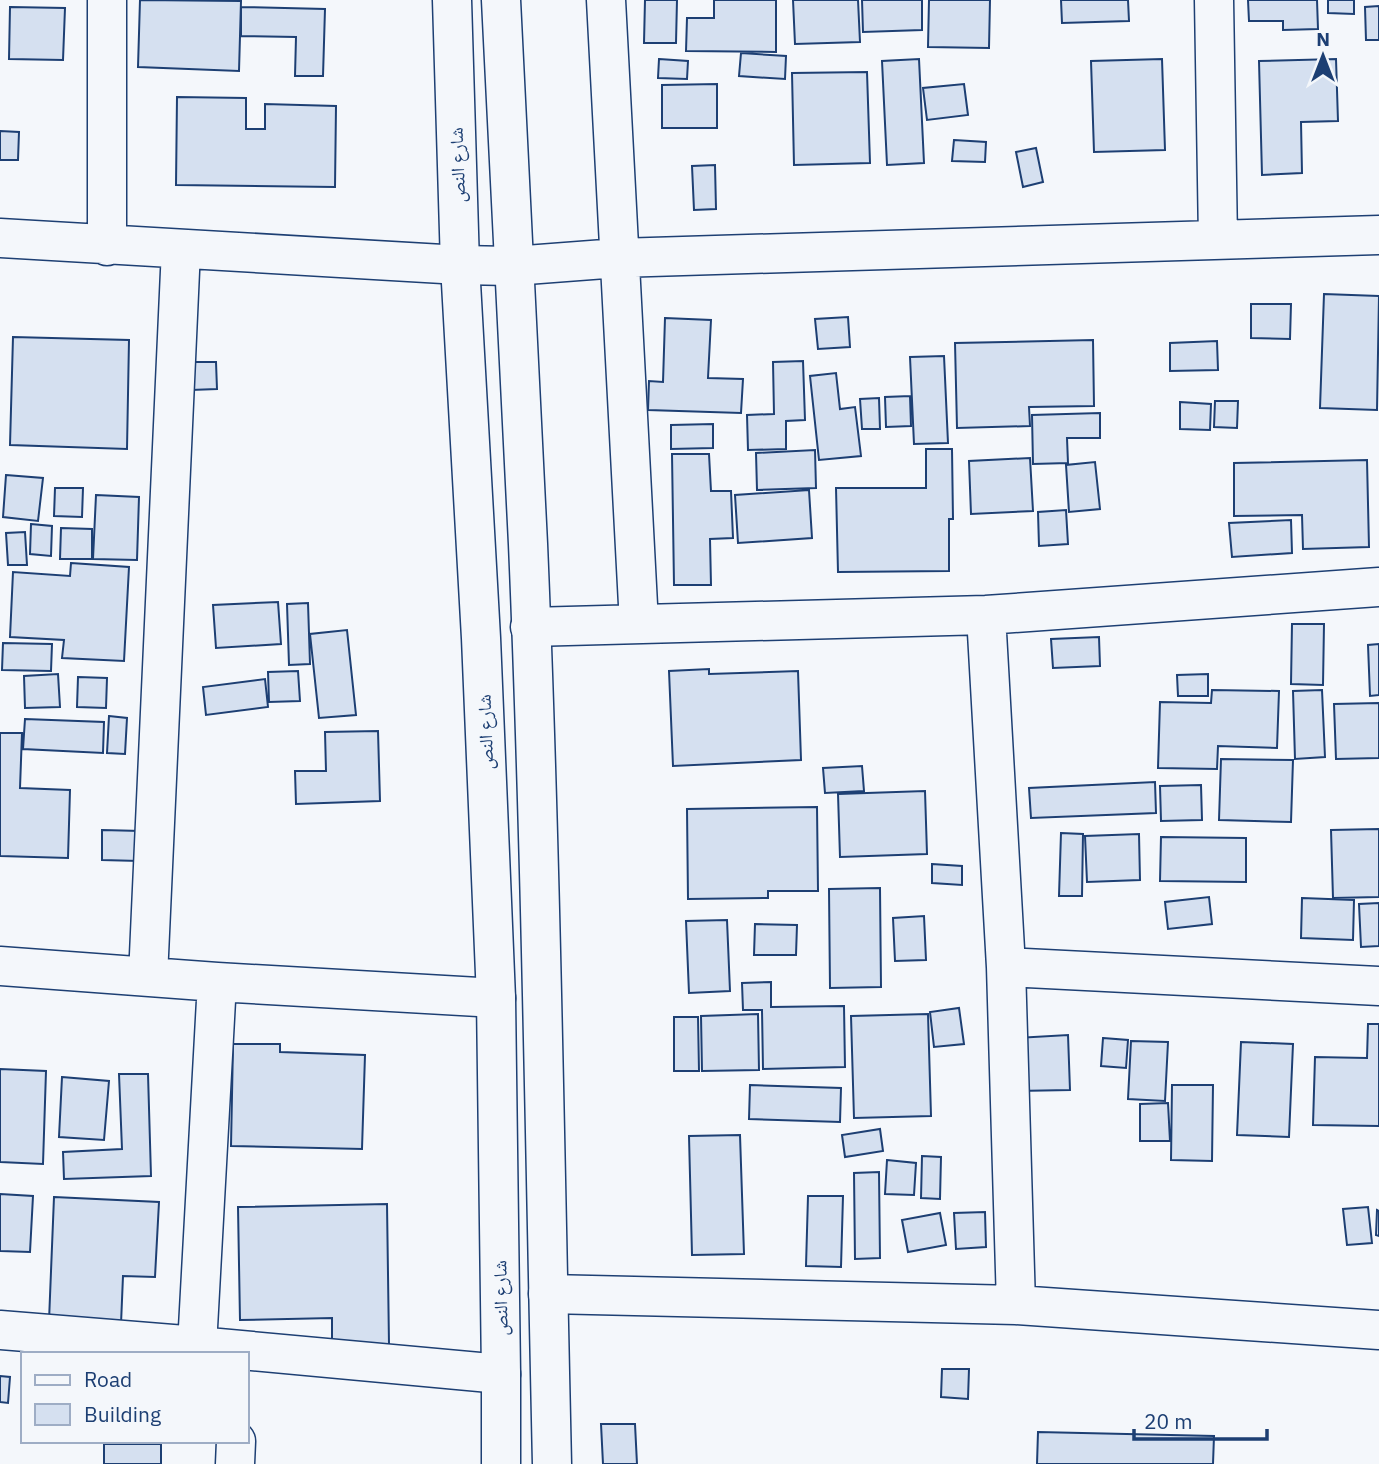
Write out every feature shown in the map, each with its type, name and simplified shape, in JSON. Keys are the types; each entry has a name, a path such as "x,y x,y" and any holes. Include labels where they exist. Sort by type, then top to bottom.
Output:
{"street":[{"path":"107,0 107,246"},
{"name":"شارع النص","path":"452,0 460,265 496,998 500,1464"},
{"path":"501,0 528,546 543,998 552,1464"},
{"path":"606,0 639,624"},
{"path":"1214,0 1218,240"},
{"path":"0,238 107,246 513,266 618,258 1379,235"},
{"path":"148,977 181,248"},
{"path":"530,626 986,615 1379,587"},
{"path":"986,615 1006,967 1016,1305"},
{"path":"0,966 496,998"},
{"path":"1006,967 1379,986"},
{"path":"197,1346 217,982"},
{"path":"548,1294 1016,1305 1379,1330"},
{"path":"0,1330 240,1352"},
{"path":"248,1353 501,1374"},
{"path":"235,1464 236,1443"}],"building":[{"path":"140,0 241,1 239,71 138,67"},
{"path":"645,0 677,0 676,43 644,43"},
{"path":"714,0 776,0 776,52 686,51 687,18 714,18"},
{"path":"793,0 858,0 860,42 795,44"},
{"path":"862,0 922,0 922,30 863,32"},
{"path":"929,0 990,0 989,48 928,47"},
{"path":"1061,0 1128,0 1129,21 1062,23"},
{"path":"1248,0 1317,0 1318,29 1283,30 1283,21 1249,21"},
{"path":"1328,0 1354,0 1354,14 1328,13"},
{"path":"1379,6 1379,40 1366,40 1365,7"},
{"path":"10,7 65,8 63,60 9,59"},
{"path":"241,7 325,9 323,76 295,76 296,37 241,36"},
{"path":"741,53 786,56 785,79 739,76"},
{"path":"659,59 688,61 687,79 658,78"},
{"path":"919,59 924,163 887,165 882,61"},
{"path":"1162,59 1165,150 1094,152 1091,61"},
{"path":"1336,59 1338,121 1301,122 1302,173 1262,175 1259,61"},
{"path":"867,72 870,163 794,165 792,73"},
{"path":"717,84 717,128 662,128 662,85"},
{"path":"964,84 968,115 927,120 923,88"},
{"path":"177,97 246,98 246,129 265,129 265,104 336,106 335,187 176,185"},
{"path":"0,131 19,132 18,160 0,160"},
{"path":"954,140 986,142 985,162 952,161"},
{"path":"1036,148 1043,182 1023,187 1016,152"},
{"path":"715,165 716,209 694,210 692,166"},
{"path":"1324,294 1379,296 1377,410 1320,408"},
{"path":"1251,304 1291,304 1290,339 1251,338"},
{"path":"848,317 850,347 818,349 815,319"},
{"path":"665,318 711,320 708,378 743,379 741,413 648,410 649,381 663,382"},
{"path":"13,337 129,340 127,449 10,445"},
{"path":"1093,340 1094,406 1029,407 1030,426 957,428 955,343"},
{"path":"1217,341 1218,370 1170,371 1170,343"},
{"path":"944,356 948,443 914,444 910,357"},
{"path":"803,361 805,420 786,421 786,449 748,450 747,415 774,414 773,362"},
{"path":"191,362 216,362 217,389 191,390"},
{"path":"836,373 840,409 855,407 861,456 819,460 810,376"},
{"path":"910,396 911,426 886,427 885,397"},
{"path":"879,398 880,429 862,429 860,399"},
{"path":"1215,401 1238,401 1237,428 1214,427"},
{"path":"1180,402 1211,404 1210,430 1180,429"},
{"path":"1100,413 1100,438 1067,438 1068,463 1033,464 1032,415"},
{"path":"713,424 713,448 671,449 671,425"},
{"path":"926,449 952,449 953,519 949,519 949,571 838,572 836,488 926,488"},
{"path":"815,450 816,488 757,490 756,453"},
{"path":"672,454 709,454 711,491 731,491 733,538 710,539 711,585 674,585"},
{"path":"1030,458 1033,511 971,514 969,461"},
{"path":"1367,460 1369,547 1303,549 1302,515 1234,516 1234,463"},
{"path":"1095,462 1100,509 1069,512 1066,465"},
{"path":"6,475 43,478 38,521 3,517"},
{"path":"55,488 83,488 82,517 54,516"},
{"path":"809,490 812,538 738,543 735,495"},
{"path":"96,495 139,497 137,560 93,559"},
{"path":"1066,510 1068,544 1039,546 1038,512"},
{"path":"1291,520 1292,553 1232,557 1229,523"},
{"path":"31,524 52,526 51,556 30,554"},
{"path":"61,528 92,529 92,559 60,559"},
{"path":"25,532 27,565 8,565 6,533"},
{"path":"71,563 129,567 124,661 62,658 64,640 10,637 13,572 70,576"},
{"path":"278,602 281,644 216,648 213,605"},
{"path":"308,603 310,664 289,665 287,604"},
{"path":"1292,624 1324,624 1323,685 1291,684"},
{"path":"347,630 356,715 319,718 310,634"},
{"path":"1099,637 1100,666 1053,668 1051,639"},
{"path":"3,643 52,644 51,671 2,670"},
{"path":"1379,644 1379,695 1370,696 1368,645"},
{"path":"709,669 709,674 798,671 801,760 673,766 669,671"},
{"path":"298,671 300,701 269,702 268,672"},
{"path":"58,674 60,707 25,708 24,676"},
{"path":"1208,674 1208,696 1178,696 1177,675"},
{"path":"78,677 107,678 106,708 77,707"},
{"path":"265,679 268,707 206,715 203,687"},
{"path":"1212,690 1279,691 1277,748 1218,746 1217,769 1158,768 1160,702 1211,703"},
{"path":"1322,690 1325,757 1295,759 1293,691"},
{"path":"1379,703 1379,758 1336,759 1334,704"},
{"path":"109,716 127,718 125,754 107,753"},
{"path":"25,719 104,722 103,753 23,749"},
{"path":"378,731 380,801 296,804 295,771 326,771 325,732"},
{"path":"0,733 22,733 20,788 70,790 68,858 0,856"},
{"path":"1221,759 1293,760 1291,822 1219,820"},
{"path":"862,766 864,791 825,793 823,768"},
{"path":"1155,782 1156,813 1031,818 1029,788"},
{"path":"1201,785 1202,820 1161,821 1160,786"},
{"path":"925,791 927,854 840,857 838,794"},
{"path":"817,807 818,891 768,891 768,898 688,899 687,809"},
{"path":"1379,829 1379,897 1333,898 1331,830"},
{"path":"102,830 141,831 139,861 102,860"},
{"path":"1061,833 1083,834 1082,896 1059,896"},
{"path":"1139,834 1140,880 1087,882 1085,836"},
{"path":"1161,837 1246,838 1246,882 1160,881"},
{"path":"932,864 962,866 962,885 932,883"},
{"path":"880,888 881,987 830,988 829,889"},
{"path":"1209,897 1212,924 1168,929 1165,902"},
{"path":"1302,898 1354,900 1353,940 1301,938"},
{"path":"1379,903 1379,946 1361,947 1359,904"},
{"path":"924,916 926,960 895,961 893,918"},
{"path":"727,920 730,991 689,993 686,921"},
{"path":"755,924 797,925 796,955 754,955"},
{"path":"771,982 771,1007 844,1006 845,1067 763,1069 762,1010 743,1010 742,983"},
{"path":"959,1008 964,1044 934,1047 930,1012"},
{"path":"758,1014 759,1070 702,1071 701,1016"},
{"path":"928,1014 931,1116 854,1118 851,1016"},
{"path":"674,1017 698,1017 699,1071 674,1071"},
{"path":"1368,1024 1379,1024 1379,1126 1313,1125 1315,1057 1367,1058"},
{"path":"1068,1035 1070,1090 1016,1091 1015,1038"},
{"path":"1103,1038 1128,1040 1126,1068 1101,1066"},
{"path":"1131,1041 1168,1042 1165,1101 1128,1099"},
{"path":"1241,1042 1293,1044 1289,1137 1237,1135"},
{"path":"233,1044 280,1044 280,1052 365,1055 362,1149 231,1146"},
{"path":"0,1069 46,1071 43,1164 0,1162"},
{"path":"119,1074 148,1074 151,1176 64,1179 63,1152 122,1149"},
{"path":"62,1077 109,1081 104,1140 59,1137"},
{"path":"750,1085 841,1088 840,1122 749,1119"},
{"path":"1172,1085 1213,1085 1212,1161 1171,1160"},
{"path":"1168,1103 1170,1141 1140,1141 1140,1104"},
{"path":"880,1129 883,1151 845,1157 842,1135"},
{"path":"740,1135 744,1254 692,1255 689,1136"},
{"path":"922,1156 941,1157 940,1199 921,1198"},
{"path":"887,1160 916,1163 914,1195 885,1194"},
{"path":"879,1172 880,1258 855,1259 854,1173"},
{"path":"0,1194 33,1196 30,1252 0,1251"},
{"path":"808,1196 843,1196 841,1267 806,1266"},
{"path":"54,1197 159,1202 155,1277 123,1276 121,1324 49,1321"},
{"path":"387,1204 389,1344 332,1345 332,1318 240,1320 238,1207"},
{"path":"1368,1207 1372,1243 1347,1245 1343,1209"},
{"path":"1377,1210 1379,1211 1379,1236 1376,1235"},
{"path":"985,1212 986,1247 956,1249 954,1213"},
{"path":"940,1213 946,1245 908,1252 902,1220"},
{"path":"942,1369 969,1369 968,1399 941,1397"},
{"path":"0,1376 10,1377 8,1403 0,1402"},
{"path":"601,1424 635,1424 637,1464 603,1464"},
{"path":"1038,1432 1214,1436 1213,1464 1037,1464"},
{"path":"104,1444 161,1444 161,1464 104,1464"}]}
